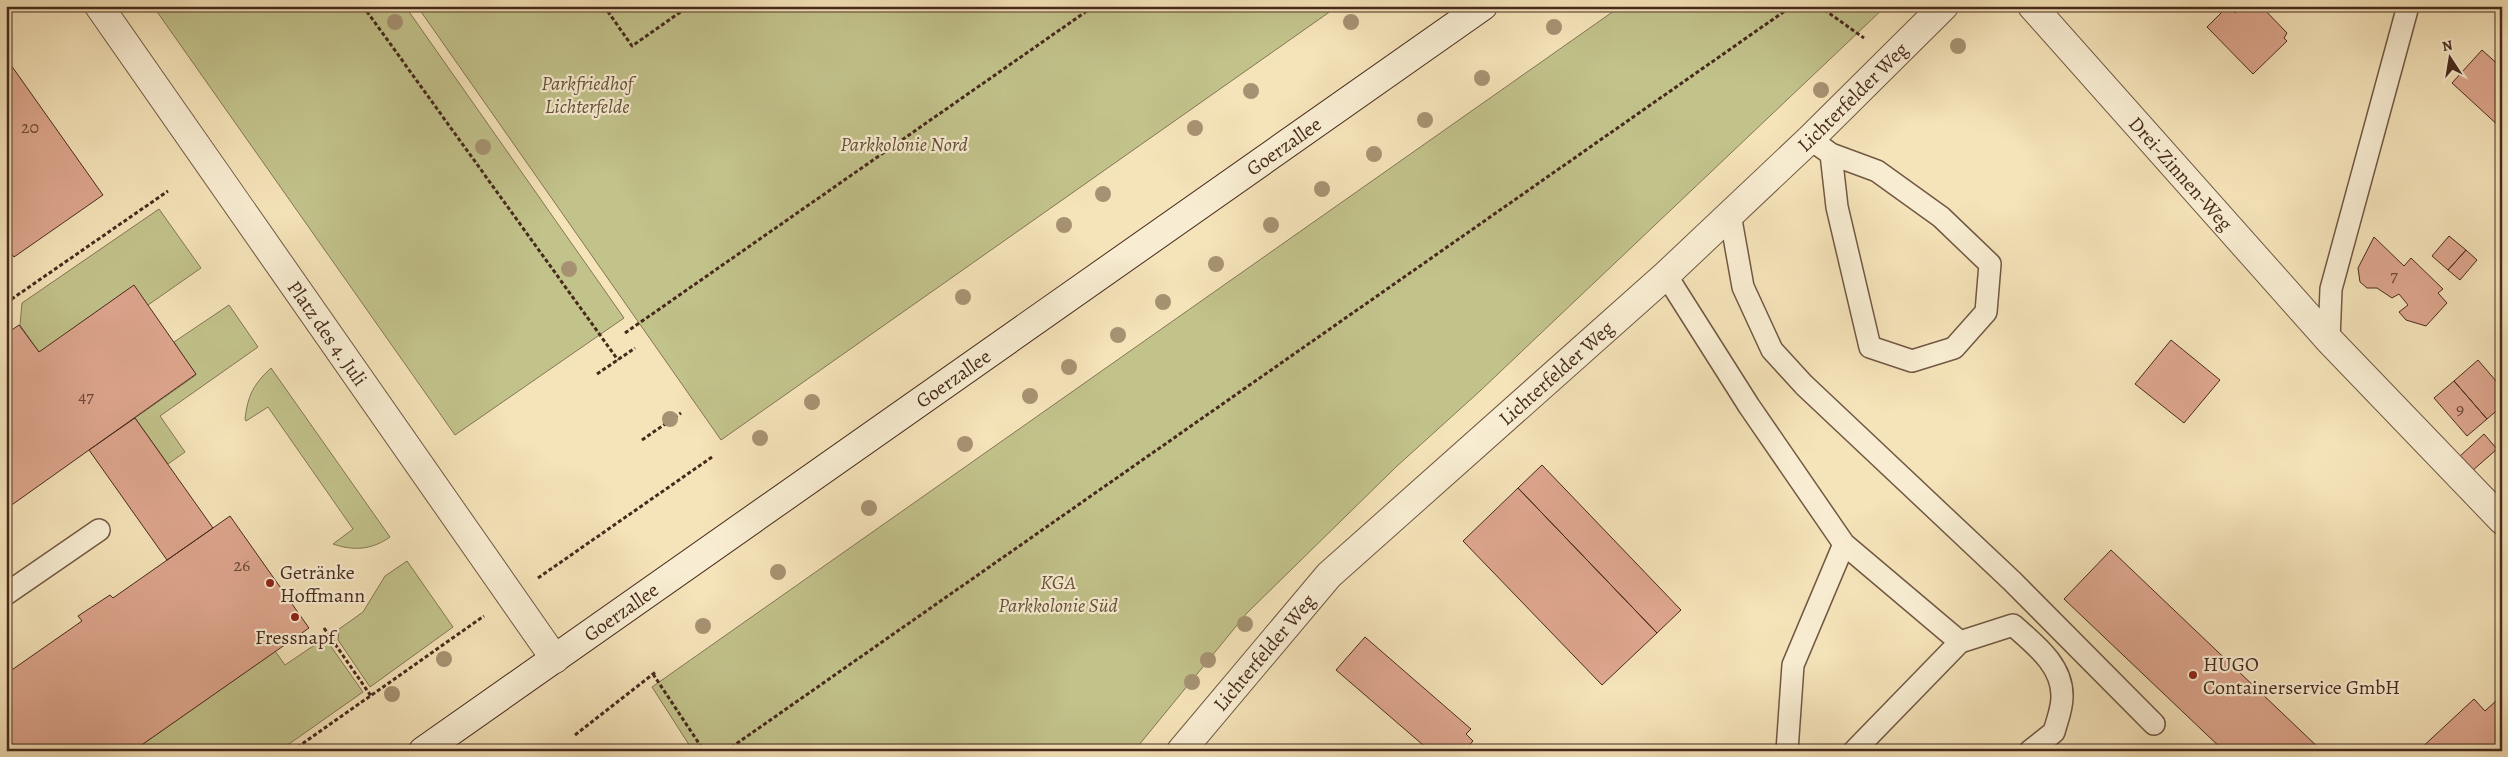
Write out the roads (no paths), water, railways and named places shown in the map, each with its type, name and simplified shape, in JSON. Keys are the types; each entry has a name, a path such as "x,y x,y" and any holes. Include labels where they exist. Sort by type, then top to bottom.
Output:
{"street":[{"name":"Platz des 4. Juli","path":"99,6 555,658"},
{"name":"Goerzallee","path":"423,751 1483,6"},
{"name":"Lichterfelder Weg","path":"1181,751 1329,575 1666,275 1730,214 1821,147 1893,59 1944,6"},
{"name":"Drei-Zinnen-Weg","path":"2032,6 2329,340 2502,520"}],"lane":[{"path":"2329,340 2331,289 2408,6"},
{"path":"1821,147 1877,171 1941,216 1990,264 1986,312 1954,348 1912,361 1870,347 1821,147"},
{"path":"1730,214 1742,287 1772,350 1804,385 2012,581 2154,724"},
{"path":"1666,275 1749,406 1844,544 1960,642"},
{"path":"6,594 99,530"},
{"path":"1787,751 1793,665 1844,544"},
{"path":"1854,751 1960,642 2013,625 2042,651 2055,668 2062,696 2054,732 2030,751"}],"place":[{"name":"Getränke Hoffmann","path":"270,583"},
{"name":"Fressnapf","path":"295,617"},
{"name":"HUGO Containerservice GmbH","path":"2193,675"}],"park label":[{"name":"Parkfriedhof Lichterfelde","path":"587,94"},
{"name":"Parkkolonie Nord","path":"904,144"},
{"name":"KGA Parkkolonie Süd","path":"1058,594"}]}
